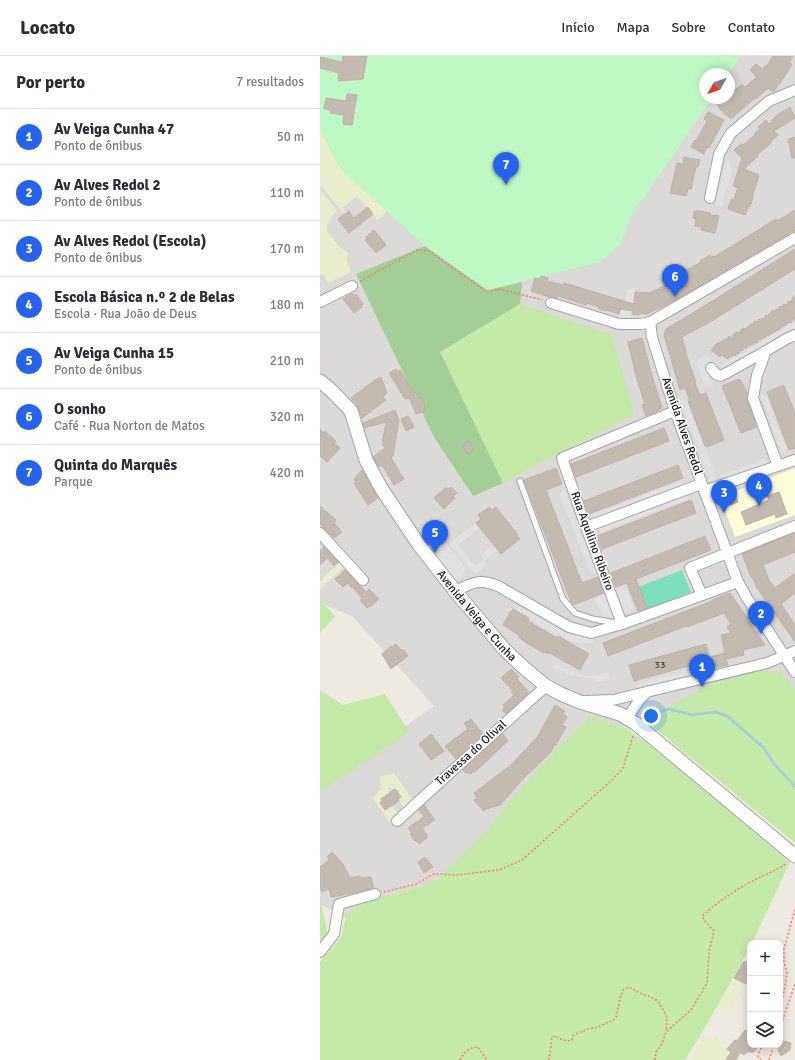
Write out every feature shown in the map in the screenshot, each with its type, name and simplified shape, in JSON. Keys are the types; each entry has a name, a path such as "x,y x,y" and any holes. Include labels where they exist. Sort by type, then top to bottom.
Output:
{"street":[{"path":"710,198 719,154 731,133 769,102 795,90"},
{"path":"551,303 618,324 641,324 650,322 795,238"},
{"path":"320,302 352,286"},
{"name":"Avenida Alves Redol","path":"650,322 652,337 675,411 738,582 795,672"},
{"path":"711,368 716,374 721,376 795,335"},
{"path":"766,351 757,375 753,398 778,466"},
{"name":"Avenida Veiga e Cunha","path":"320,381 351,411 366,460 381,488 419,545 455,591 504,649 546,686 580,702 613,700 767,662 795,651"},
{"name":"Rua Aquilino Ribeiro","path":"622,624 562,458 675,411"},
{"path":"586,527 703,488 795,460"},
{"path":"702,595 690,568 795,526"},
{"path":"320,533 363,580"},
{"path":"455,591 476,582 488,582 498,586 569,627 591,633 622,624 738,582"},
{"name":"Travessa do Olival","path":"397,821 546,686"},
{"path":"624,716 648,691"},
{"path":"624,716 624,703 632,695"},
{"path":"580,702 624,716 635,723 794,855"},
{"path":"320,952 334,934 339,904 375,894"}],"lane":[{"path":"520,481 563,599 575,613 593,619 622,624"}],"path":[{"path":"352,286 418,250 429,251 487,292 500,289 551,303"},
{"path":"375,894 416,884 434,874 457,875 499,870 522,860 612,780 623,768 633,736"},
{"path":"666,1032 691,1010 707,983 709,952 714,932 702,916 717,904 751,882 787,864 794,855"},
{"path":"783,996 787,972 784,962 784,949 795,909"},
{"path":"783,1019 795,984"},
{"path":"549,1060 552,1037 555,1036 559,1039 569,1041 572,1040 573,1036 578,1033 612,1021 616,1018 623,990 629,988 651,996 658,1001 666,1015 666,1032 662,1044 656,1052 654,1060"},
{"path":"460,1060 465,1052 474,1047 478,1047 487,1060"},
{"path":"761,1048 758,1057 761,1060"},
{"path":"769,1060 773,1048"}],"shaded area":[{"path":"320,56 795,56 795,706 779,687 597,733 504,832 366,929 320,904 320,786 434,706 352,616 320,603"},
{"path":"320,128 389,210 377,220 357,196 342,208 346,213 345,214 320,185"},
{"path":"727,156 732,169 722,206 715,205"},
{"path":"320,189 337,211 327,225 327,231 341,248 348,253 346,258 351,272 328,283 323,274 320,275"},
{"path":"636,287 634,303 632,303 631,322 618,319 622,301 624,301 628,289"},
{"path":"795,322 795,328 723,370 720,366"},
{"path":"704,355 711,358 705,367 713,386 711,387 704,384 696,363"},
{"path":"761,395 767,397 785,446 782,453"},
{"path":"679,400 687,401 705,448 700,452"},
{"path":"706,450 717,479 711,482 701,455"},
{"path":"765,459 770,464 718,484 719,476"},
{"path":"795,468 795,515 735,537 720,497"},
{"path":"681,481 685,484 595,519 592,515"},
{"path":"564,487 597,573 589,570 560,495"},
{"path":"686,495 689,499 601,532 598,529"},
{"path":"476,523 479,527 481,527 458,545 475,566 484,559 481,555 495,544 498,549 485,561 486,566 474,574 449,543"},
{"path":"449,547 466,569 461,579 451,577 436,558"},
{"path":"342,561 346,565 321,588 320,582 323,578"},
{"path":"626,588 634,609 625,613 616,592"},
{"path":"604,593 614,617 603,616 594,597"},
{"path":"518,606 565,632 579,636 595,637 592,643 579,643 570,640 549,631 516,611"},
{"path":"555,663 584,676 608,673 610,679 596,682 596,679 572,675 553,668"},
{"path":"708,665 711,671 638,688 637,683"},
{"path":"394,773 414,802 406,810 398,799 401,797 398,793 400,792 398,789 396,790 394,788 392,790 390,787 387,789 390,793 381,799 382,801 380,803 385,810 391,806 400,816 391,824 373,798 381,789 380,777"},
{"path":"732,979 746,984 732,1010 724,1007 723,1010 718,1008"},
{"path":"704,1035 712,1041 715,1036 724,1042 721,1046 731,1052 726,1060 690,1060"}],"green space":[{"path":"320,56 741,56 732,68 699,68 699,104 708,104 642,201 641,200 633,211 620,245 599,262 488,290 425,246 341,170 320,131"},
{"path":"425,246 487,290 522,282 520,304 440,352 503,483 473,496 435,439 356,274"},
{"path":"520,304 612,335 634,414 503,483 440,352"},
{"path":"682,570 691,592 647,609 638,587"},
{"path":"320,600 335,616 320,633"},
{"path":"762,671 780,672 795,689 795,843 645,720 642,717 641,712 646,712 646,708 668,707 726,676"},
{"path":"320,690 343,705 385,694 409,732 320,792"},
{"path":"591,716 624,727 667,758 790,862 753,940 747,940 747,952 685,1060 320,1060 320,962 341,938 346,915 358,906 425,885 437,879 488,830 510,800 568,738"},
{"path":"320,897 328,936 320,946"}],"building":[{"path":"343,56 367,56 363,79 338,81 339,73 320,68 320,57 342,62"},
{"path":"773,56 793,56 789,63 792,64 773,92 768,88 731,119 727,115 726,116 717,105 735,104 735,90 742,84 745,87 757,77 750,70 756,64 762,69 766,65 767,66"},
{"path":"347,94 357,95 352,125 343,124 344,115 330,113 330,110 324,109 326,98 346,101"},
{"path":"790,107 795,118 774,131 778,135 744,169 759,175 750,207 749,206 745,215 728,209 731,199 733,200 738,188 733,186 742,158 734,150 755,135 754,134 760,129 758,127 766,120 769,124 777,115"},
{"path":"708,112 724,120 709,148 707,147 704,154 691,147 707,121 704,119"},
{"path":"795,137 795,158 792,158 788,139"},
{"path":"684,157 700,160 698,167 696,167 691,189 688,189 686,196 670,193 677,163 683,164"},
{"path":"368,207 373,214 349,233 338,219 349,211 354,218"},
{"path":"795,210 795,231 677,299 647,314 632,314 633,311 620,309 619,314 599,309 599,307 587,303 586,305 558,296 557,298 549,297 531,291 535,278 540,279 541,276 548,278 547,281 563,285 564,283 634,304 635,292 650,293 674,281 673,279 681,275 681,273 701,262 700,261 710,255 711,257 714,257 776,219 777,221"},
{"path":"694,211 719,216 715,233 701,230 701,227 695,226 696,219 693,218"},
{"path":"374,230 386,245 376,253 365,240 367,238 366,237"},
{"path":"795,249 795,269 710,322 682,337 685,351 696,382 695,383 700,395 706,393 724,440 707,447 705,446 688,401 690,401 685,388 680,390 664,335 666,329"},
{"path":"352,293 354,296 356,294 363,304 361,306 362,307 354,313 343,299"},
{"path":"795,295 795,317 791,323 789,322 783,327 782,326 779,330 774,331 772,334 771,333 769,336 767,335 765,338 763,337 761,340 759,339 754,345 749,345 746,349 745,347 738,354 737,353 735,356 733,355 731,357 730,356 728,359 721,355 720,357 711,350 717,343 719,344 721,341 723,342 724,339 726,340 729,336 731,338 736,332 738,333 743,328 745,329 752,323 753,324 755,321 756,322 762,318 763,319 766,315 767,316 773,310 775,311 780,306 782,307 784,304 786,305"},
{"path":"642,338 662,407 646,416 642,405 645,404 636,376 628,342"},
{"path":"396,369 397,372 400,370 414,393 415,392 420,399 422,398 426,411 416,414 409,398 405,399 389,373"},
{"path":"381,377 387,393 383,397 386,400 362,418 357,405 351,398"},
{"path":"739,379 741,380 747,393 747,400 757,427 741,433 722,386"},
{"path":"784,385 795,413 795,448 789,450 767,392"},
{"path":"395,410 399,420 393,456 391,458 404,479 394,485 382,465 379,467 373,457 385,448 382,444 386,422 364,428 363,423"},
{"path":"408,416 414,427 406,431 401,419"},
{"path":"664,428 669,441 576,477 571,464"},
{"path":"320,429 323,433 325,431 336,441 334,443 340,448 327,462 320,456"},
{"path":"468,441 474,450 468,454 462,445"},
{"path":"678,465 683,478 589,514 584,501"},
{"path":"556,468 562,484 546,490 582,583 598,577 604,593 573,605 524,480"},
{"path":"362,470 378,498 368,505 354,483 356,482 354,479"},
{"path":"451,487 457,493 453,496 455,498 444,509 434,498 445,488 449,489"},
{"path":"779,492 787,514 776,518 775,514 746,525 741,512 769,500 767,496"},
{"path":"735,494 738,502 725,507 722,499"},
{"path":"691,500 696,513 602,549 597,536"},
{"path":"320,506 336,520 334,523 342,532 334,538 320,524"},
{"path":"489,507 492,510 496,507 520,539 501,554 476,523 481,519 478,515"},
{"path":"795,533 795,552 763,565 769,580 775,588 795,573 795,593 781,604 795,625 795,642 757,588 742,554"},
{"path":"705,536 711,550 636,579 647,608 638,611 627,583 616,587 611,573"},
{"path":"324,547 338,562 334,566 327,558 320,565 320,551"},
{"path":"345,570 366,592 369,589 379,599 367,608 360,600 362,598 348,583 343,587 335,579"},
{"path":"730,593 765,645 743,650 744,655 726,659 728,665 712,668 710,657 725,653 726,657 721,635 731,633 727,627 731,624 724,613 608,656 603,643"},
{"path":"513,609 529,618 528,621 589,654 580,670 548,652 548,654 545,652 544,653 528,644 518,637 519,635 503,625"},
{"path":"396,644 402,651 403,649 408,656 391,669 382,654 391,646 392,647"},
{"path":"706,644 710,660 634,681 629,665"},
{"path":"511,669 519,677 517,679 529,692 506,714 502,710 505,707 503,705 514,695 511,692 513,691 501,678"},
{"path":"555,705 565,711 563,714 567,717 562,725 566,727 556,745 500,805 484,811 474,800 477,798 474,793 511,765 538,736"},
{"path":"471,719 483,734 456,759 445,746 468,729 464,723"},
{"path":"431,734 444,751 431,760 419,744"},
{"path":"503,734 508,741 475,772 474,771 470,774 463,770"},
{"path":"395,789 401,797 398,799 399,801 385,810 380,803 382,801 381,799"},
{"path":"424,805 435,820 422,828 428,837 419,844 410,834 412,833 408,828 424,817 419,810"},
{"path":"332,852 343,864 350,878 360,876 360,878 371,877 374,888 331,897 329,889 322,892 320,888 320,867 328,861 329,859 327,857"},
{"path":"425,857 433,867 424,873 418,862"},
{"path":"744,961 747,962 746,984 734,978"},
{"path":"745,1030 747,1031 747,1048 757,1048 754,1052 747,1052 744,1055 740,1052 736,1060 726,1060 731,1052 727,1049 735,1040 737,1041"},
{"path":"783,1041 791,1043 790,1050 781,1056 778,1048 783,1048"}],"waterway":[{"path":"648,711 659,712 669,709 692,715 715,712 727,716 764,748 775,765 792,783 795,789"}],"place":[{"name":"Quinta do Marquês","path":"506,185"},
{"name":"O sonho","path":"675,297"},
{"name":"Escola Básica n.º 2 de Belas","path":"759,506"},
{"name":"Av Alves Redol (Escola)","path":"724,513"},
{"name":"Av Veiga Cunha 15","path":"435,553"},
{"name":"Av Alves Redol 2","path":"761,634"},
{"name":"Av Veiga Cunha 47","path":"702,687"}]}
